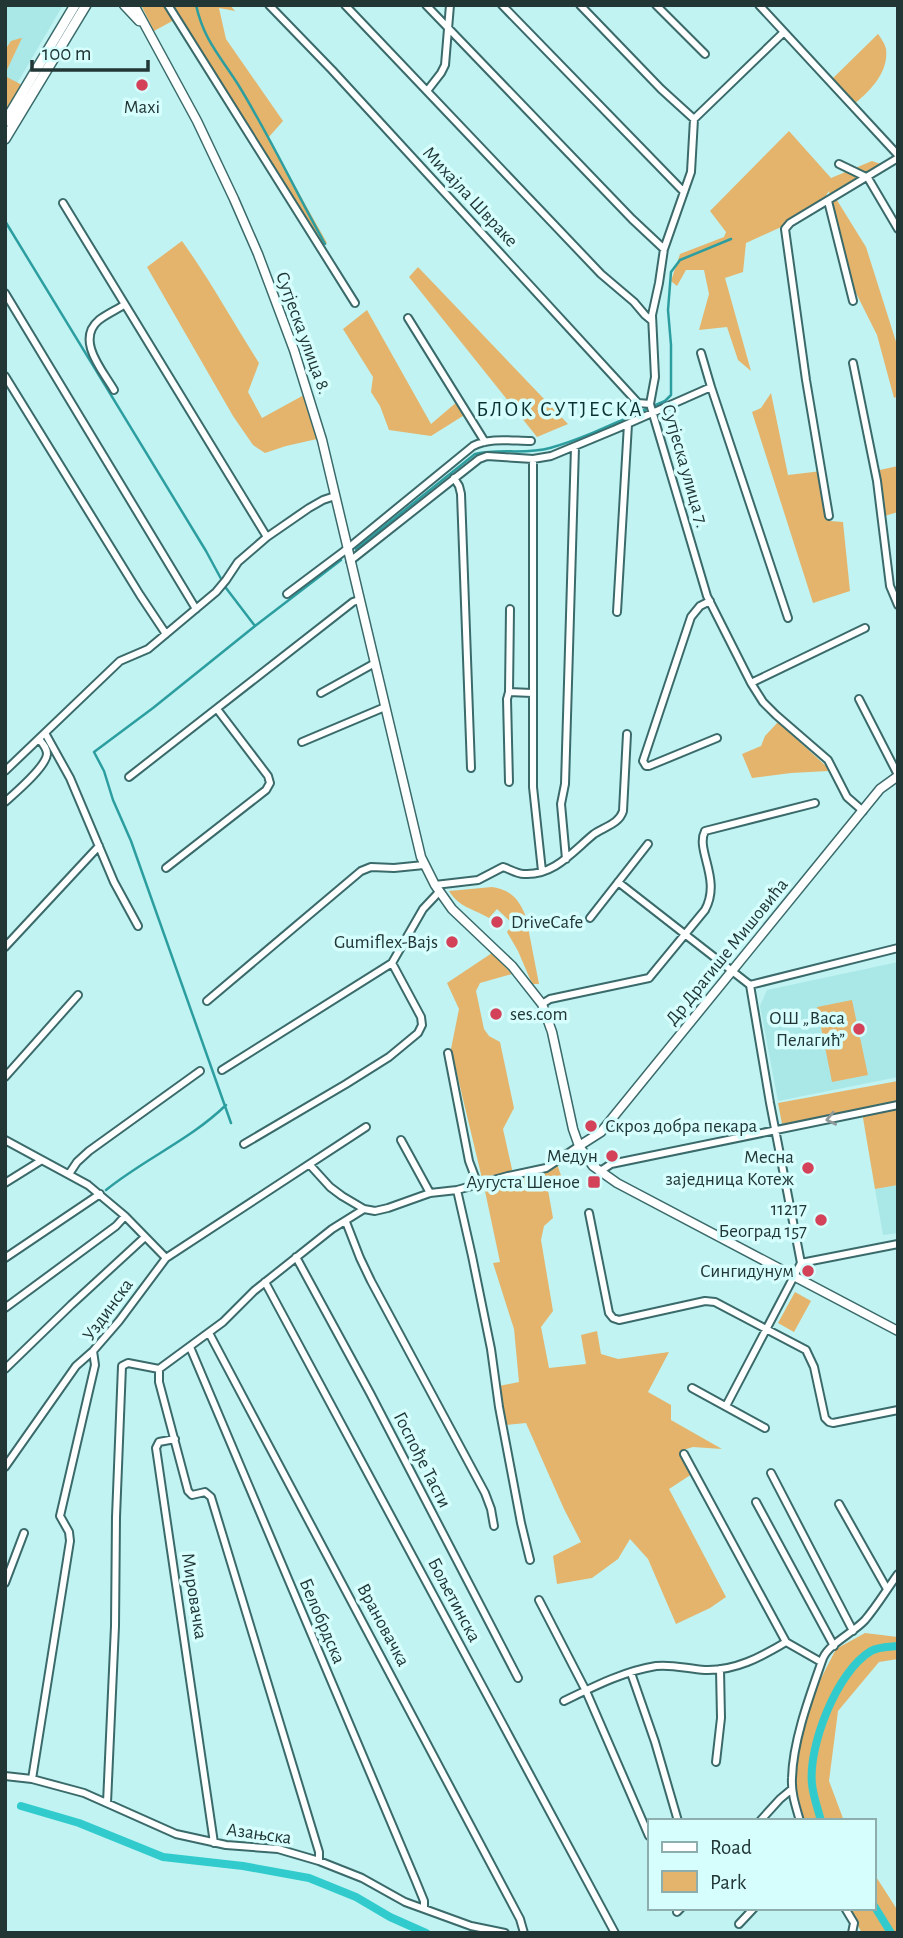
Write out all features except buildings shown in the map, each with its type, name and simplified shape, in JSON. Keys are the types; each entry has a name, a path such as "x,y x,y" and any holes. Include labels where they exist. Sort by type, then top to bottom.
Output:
{"main road":[{"path":"5,122 75,5"},
{"path":"5,139 86,5"}],"street":[{"name":"Сутјеска улица 8.","path":"124,5 148,32"},
{"name":"Сутјеска улица 8.","path":"134,5 210,148 258,254 309,395 424,865 437,889 469,927 512,966 542,1004 555,1040 579,1146"},
{"path":"168,5 355,303"},
{"name":"Михајла Швраке","path":"269,5 638,403 651,408"},
{"path":"345,5 601,274 652,320"},
{"path":"426,5 664,249"},
{"path":"427,90 444,69 450,5"},
{"path":"502,5 684,192"},
{"path":"580,5 661,89 694,119 785,32"},
{"path":"656,5 705,54"},
{"path":"760,5 898,157 786,226 785,236 806,380 829,516"},
{"name":"Сутјеска улица 7.","path":"694,119 692,165 664,249 652,320 655,377 651,408 710,601 751,683 769,709 828,760 847,797 863,811"},
{"path":"839,164 867,178 898,229"},
{"path":"828,201 853,302"},
{"path":"63,203 267,537"},
{"path":"5,293 196,609"},
{"path":"114,390 96,361 89,339 97,321 124,305"},
{"path":"408,318 485,442"},
{"path":"701,353 788,618"},
{"path":"853,363 877,481 890,586 898,605"},
{"path":"5,376 166,634"},
{"path":"350,561 475,461 487,456 533,459 551,456 628,424 651,408 711,387"},
{"path":"617,612 628,424"},
{"path":"287,594 347,549 465,452 485,442 531,441"},
{"path":"566,859 561,804 565,784 575,447"},
{"path":"533,459 533,797 542,871"},
{"path":"454,478 461,494 471,768"},
{"path":"5,771 120,661 149,649 222,586 238,562 267,537 318,502 335,496"},
{"path":"128,777 359,600"},
{"path":"710,601 700,606 691,617 643,761 649,766 717,738"},
{"path":"509,782 507,699 510,609"},
{"path":"751,683 865,628"},
{"path":"321,693 375,663"},
{"path":"509,692 532,693"},
{"name":"Др Драгише Мишовића","path":"579,1146 601,1132 880,789 898,776 859,699"},
{"path":"302,742 385,707"},
{"path":"166,868 266,790 270,783 268,776 217,709"},
{"path":"45,733 70,778 114,882 138,926"},
{"path":"222,1070 392,963 437,889 478,880 503,867 520,874 553,867 618,820 623,814 626,734"},
{"path":"5,802 46,760 47,751 39,739"},
{"path":"542,1004 550,999 649,978 705,910 712,892 703,832 815,803"},
{"path":"590,918 648,844"},
{"path":"5,947 99,846"},
{"path":"207,1001 361,871 371,867 424,865"},
{"path":"618,883 750,985 801,1263 726,1406"},
{"path":"750,985 898,948"},
{"path":"244,1144 389,1057 418,1033 422,1025 421,1017 392,963"},
{"path":"5,1077 78,995"},
{"path":"448,1053 469,1161 478,1185"},
{"path":"69,1174 89,1151 200,1071"},
{"path":"599,1172 611,1164 898,1105"},
{"name":"Уздинска","path":"32,1779 70,1541 69,1532 61,1516 95,1366 93,1351 166,1258 366,1127"},
{"path":"401,1140 430,1194"},
{"path":"6,1142 69,1174 100,1194 166,1258"},
{"path":"310,1165 330,1187 354,1204 364,1209 383,1210 430,1194 546,1168 579,1146 599,1172 898,1331"},
{"path":"5,1183 42,1160"},
{"path":"457,1190 491,1349 499,1406 530,1560"},
{"path":"5,1258 100,1194"},
{"path":"107,1802 122,1366 124,1364 159,1369 232,1315 241,1303 296,1257 332,1229 364,1209"},
{"path":"589,1213 609,1313 613,1318 619,1320 705,1301 715,1302 806,1350 814,1367 825,1418 829,1422 898,1410"},
{"path":"5,1308 116,1226 124,1216"},
{"path":"346,1222 371,1281 485,1493 494,1526"},
{"path":"5,1369 145,1237"},
{"path":"801,1263 898,1244"},
{"name":"Госпође Тасти","path":"296,1257 518,1678"},
{"name":"Бољетинска","path":"265,1282 615,1933"},
{"name":"Врановачка","path":"209,1332 520,1919 522,1932"},
{"name":"Белобрдска","path":"190,1347 410,1867 424,1901 424,1908"},
{"path":"5,1467 76,1366 93,1351"},
{"path":"159,1369 159,1382 189,1493 192,1495 205,1492 211,1497 319,1852 319,1861"},
{"path":"692,1388 765,1428"},
{"name":"Мировачка","path":"175,1439 159,1442 156,1448 214,1843"},
{"path":"684,1454 786,1642 821,1662"},
{"path":"771,1473 853,1631"},
{"path":"756,1502 834,1646"},
{"path":"839,1504 887,1589"},
{"path":"5,1583 24,1533"},
{"path":"800,1819 792,1778 798,1740 821,1662 825,1653 865,1620 898,1574"},
{"path":"539,1600 586,1691 648,1834"},
{"path":"564,1701 631,1673 657,1666 720,1669 746,1663 786,1642"},
{"path":"716,1762 721,1718 720,1669"},
{"path":"631,1673 677,1819"},
{"name":"Азањска","path":"5,1776 32,1779 84,1793 169,1832 214,1843 278,1849 319,1861 362,1878 394,1897 471,1926 505,1933"},
{"path":"762,1819 792,1789"},
{"path":"738,1924 752,1910"},
{"path":"846,1910 854,1923 852,1933"}],"shaded area":[{"path":"5,5 63,5 5,104"},
{"path":"898,962 898,1077 778,1101 760,1006 767,990"},
{"path":"898,1185 898,1233 883,1235 875,1189"}],"green space":[{"path":"141,5 230,5 235,11 219,8 226,39 283,121 268,138 327,243 323,246 324,254 297,204 176,19 154,31"},
{"path":"878,34 886,49 884,66 871,88 853,105 830,81"},
{"path":"22,38 5,74 5,50 11,41"},
{"path":"5,76 26,87 5,122"},
{"path":"789,131 831,178 872,161 886,166 835,197 866,247 898,348 898,396 894,398 877,335 853,287 829,191 819,206 746,243 743,272 725,278 751,371 738,360 727,327 699,330 709,294 704,270 686,270 677,286 671,281 680,254 724,237 726,232 710,211"},
{"path":"182,241 259,363 248,392 262,418 304,395 317,439 265,453 253,445 233,416 147,267"},
{"path":"418,267 568,424 537,437 409,277"},
{"path":"367,310 431,424 458,401 466,414 431,436 389,430 380,406 371,392 373,377 343,329"},
{"path":"771,393 788,475 822,471 830,521 843,522 850,591 813,603 752,412 761,408"},
{"path":"898,466 898,512 881,517 875,471"},
{"path":"778,722 826,766 828,771 752,778 742,754 761,746 765,736"},
{"path":"492,887 509,893 517,900 526,917 539,984 533,984 507,932 513,924 497,909 489,918 458,901 449,891"},
{"path":"492,953 512,974 480,983 476,991 484,1029 489,1036 500,1042 514,1108 503,1129 514,1178 557,1164 563,1181 548,1190 553,1218 544,1226 541,1240 553,1311 541,1327 549,1368 586,1364 581,1335 597,1331 601,1354 618,1359 669,1352 648,1392 671,1405 671,1420 722,1449 693,1447 680,1451 692,1474 669,1489 726,1597 676,1624 648,1559 630,1539 618,1559 592,1578 557,1584 553,1556 581,1542 526,1423 506,1425 499,1386 519,1382 514,1329 493,1263 500,1262 451,1049 459,1009 447,983"},
{"path":"852,1000 868,1075 832,1082 817,1007"},
{"path":"898,1081 898,1101 782,1124 778,1103"},
{"path":"898,1105 898,1185 875,1189 862,1112"},
{"path":"795,1292 811,1301 794,1332 778,1323"},
{"path":"865,1633 898,1637 898,1659 879,1662 838,1711 829,1781 843,1819 804,1819 795,1787 799,1739 812,1696 836,1649"},
{"path":"875,1875 898,1911 898,1933 862,1933 849,1910 875,1910"}],"waterway":[{"path":"196,5 208,39 250,105 325,244"},
{"path":"5,221 226,588 255,626 94,752 131,841 231,1123"},
{"path":"356,549 475,454 550,448 594,433 665,401 671,395 668,310 671,272 680,260 731,239"},
{"path":"255,626 341,560"},
{"path":"106,1190 197,1129 226,1105"},
{"path":"820,1819 813,1789 812,1768 827,1711 836,1692 859,1661 871,1651 898,1646"},
{"path":"21,1806 79,1823 163,1857 243,1866 309,1878 356,1897 390,1917 426,1933"},
{"path":"875,1907 891,1933"}],"place":[{"name":"Maxi","path":"142,85"},
{"name":"DriveCafe","path":"497,922"},
{"name":"Gumiflex-Bajs","path":"452,942"},
{"name":"ses.com","path":"496,1014"},
{"name":"ОШ „Васа Пелагић”","path":"859,1029"},
{"name":"Скроз добра пекара","path":"591,1126"},
{"name":"Медун","path":"612,1156"},
{"name":"Месна заједница Котеж","path":"808,1168"},
{"name":"Аугуста Шеное","path":"594,1182"},
{"name":"11217 Београд 157","path":"821,1220"},
{"name":"Сингидунум","path":"808,1271"}],"district":[{"name":"БЛОК СУТЈЕСКА","path":"560,409"}]}
